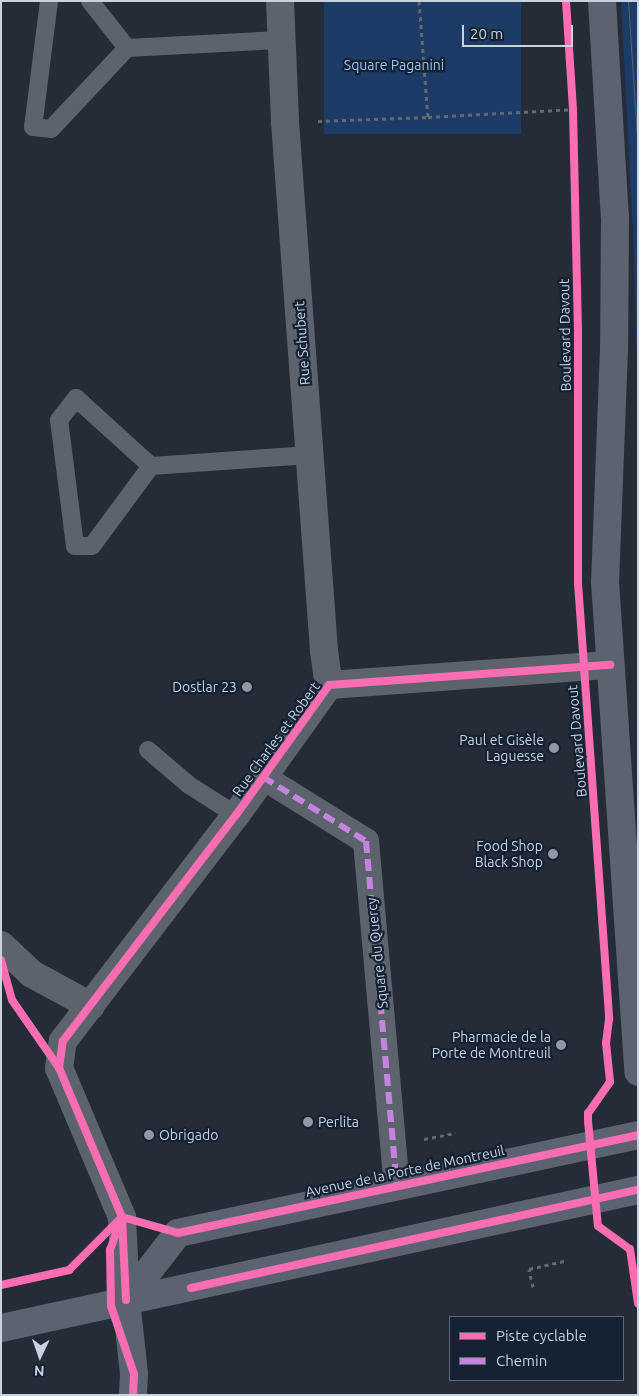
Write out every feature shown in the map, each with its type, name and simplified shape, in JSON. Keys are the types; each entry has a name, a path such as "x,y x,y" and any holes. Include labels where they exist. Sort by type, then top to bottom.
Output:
{"main road":[{"path":"602,1 615,217 614,348 605,582 638,1072"},
{"name":"Avenue de la Porte de Montreuil","path":"126,1300 178,1234 638,1135"},
{"path":"1,1328 111,1306 126,1300 638,1190"},
{"path":"126,1300 134,1374 132,1395"}],"street":[{"name":"Rue Schubert","path":"280,1 285,122 329,685"},
{"name":"Rue Charles et Robert","path":"126,1300 122,1217 59,1068 63,1041 236,815 329,685 610,665"},
{"name":"Square du Quercy","path":"263,777 366,842 397,1186"},
{"path":"1,945 32,974 91,1006"}],"lane":[{"path":"49,1 33,127 51,129 127,48 282,40"},
{"path":"90,1 127,48"},
{"path":"151,466 92,546 75,546 59,420 76,398 151,466 310,455"},
{"path":"148,750 189,785 236,815"}],"path":[{"path":"419,1 428,117"},
{"path":"572,101 573,119"},
{"path":"285,122 428,117 609,107"},
{"path":"424,1138 455,1133"},
{"path":"533,1287 529,1268 565,1261"}],"green space":[{"name":"Square Paganini","path":"324,1 521,1 521,134 324,134"},
{"path":"621,1 638,1 638,400 633,233"}],"tram line":[{"path":"628,1 638,153"}],"marked path":[{"path":"263,777 366,841 397,1186"}],"cycle path":[{"name":"Boulevard Davout","path":"566,1 573,110 578,331 578,583 609,1019 606,1043 610,1082 588,1113 588,1121 598,1226 630,1249 638,1303"},
{"path":"126,1300 122,1217 59,1068 63,1041 236,815 329,685 610,665"},
{"path":"1,960 12,1000 59,1068"},
{"path":"133,1395 134,1374 111,1306 110,1250 122,1217 178,1233 638,1135"},
{"path":"191,1288 638,1190"},
{"path":"1,1285 69,1270 119,1220"}],"place":[{"name":"Dostlar 23","path":"247,687"},
{"name":"Paul et Gisèle Laguesse","path":"554,748"},
{"name":"Food Shop Black Shop","path":"553,854"},
{"name":"Pharmacie de la Porte de Montreuil","path":"561,1045"},
{"name":"Perlita","path":"308,1122"},
{"name":"Obrigado","path":"149,1135"}]}
